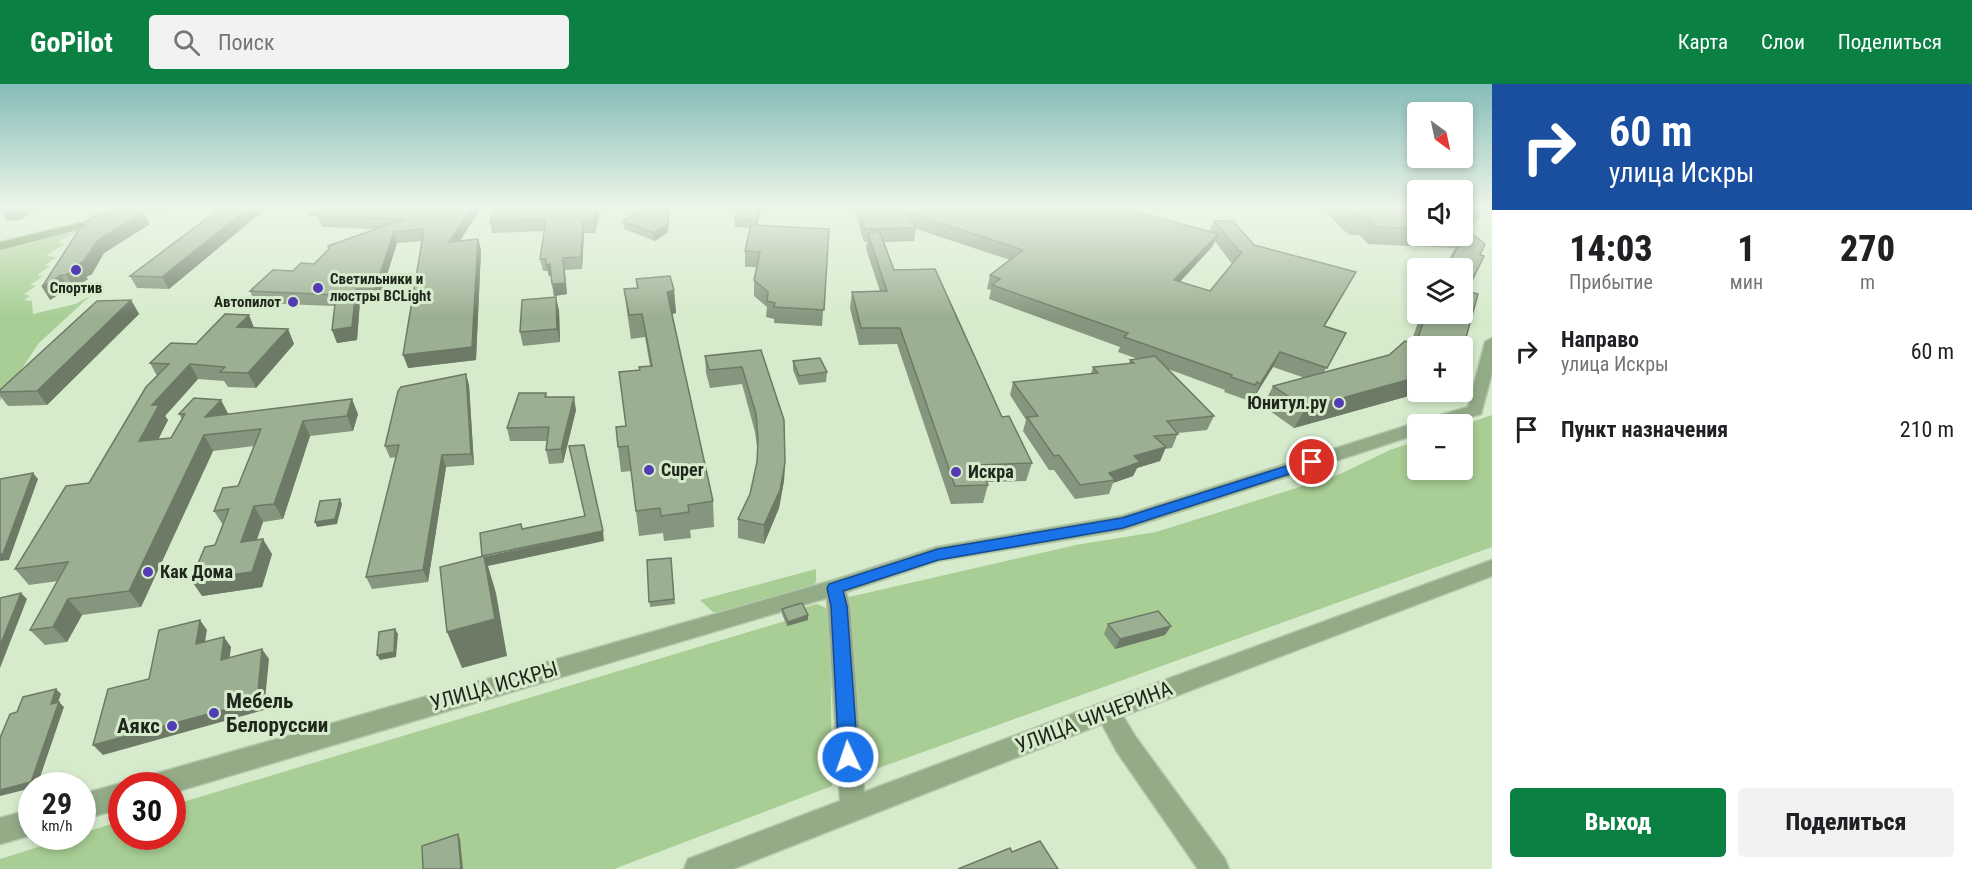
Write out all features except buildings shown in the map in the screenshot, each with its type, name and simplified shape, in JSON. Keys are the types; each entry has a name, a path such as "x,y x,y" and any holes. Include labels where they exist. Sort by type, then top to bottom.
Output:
{"street":[{"path":"1461,414 1474,410 1492,342"},
{"name":"УЛИЦА ИСКРЫ","path":"186,777 835,588 938,554 1123,523 1407,432"},
{"name":"УЛИЦА ЧИЧЕРИНА","path":"699,869 1107,711 1492,568"},
{"path":"835,588 839,606 850,781 854,809"},
{"path":"1107,711 1126,744 1215,869"},
{"path":"0,831 18,826"}],"green space":[{"path":"24,244 65,244 46,256 57,257 45,265 50,266 37,275 43,276 30,285 36,286 24,294 30,296 24,300 32,301 33,314 75,304 90,296 39,343 0,401 0,249"},
{"path":"1492,415 1492,547 862,774 849,597 1076,545 1156,532 1338,475 1407,444 1407,480 1473,480 1473,422"},
{"path":"816,569 816,582 811,588 728,614 713,612 700,600"},
{"path":"817,604 826,608 830,614 832,786 614,869 0,869 0,859 29,850 96,850 96,829 108,825 108,850 186,850 186,801 785,621 788,626 802,608"}],"place":[{"name":"Спортив","path":"76,270"},
{"name":"Светильники и люстры BCLight","path":"318,288"},
{"name":"Автопилот","path":"293,302"},
{"name":"Юнитул.ру","path":"1339,403"},
{"name":"Cuper","path":"649,470"},
{"name":"Искра","path":"956,472"},
{"name":"Как Дома","path":"148,572"},
{"name":"Мебель Белоруссии","path":"214,713"},
{"name":"Аякс","path":"172,726"}],"route":[{"path":"848,757 839,606 835,588 938,554 1123,523 1312,462"}]}
